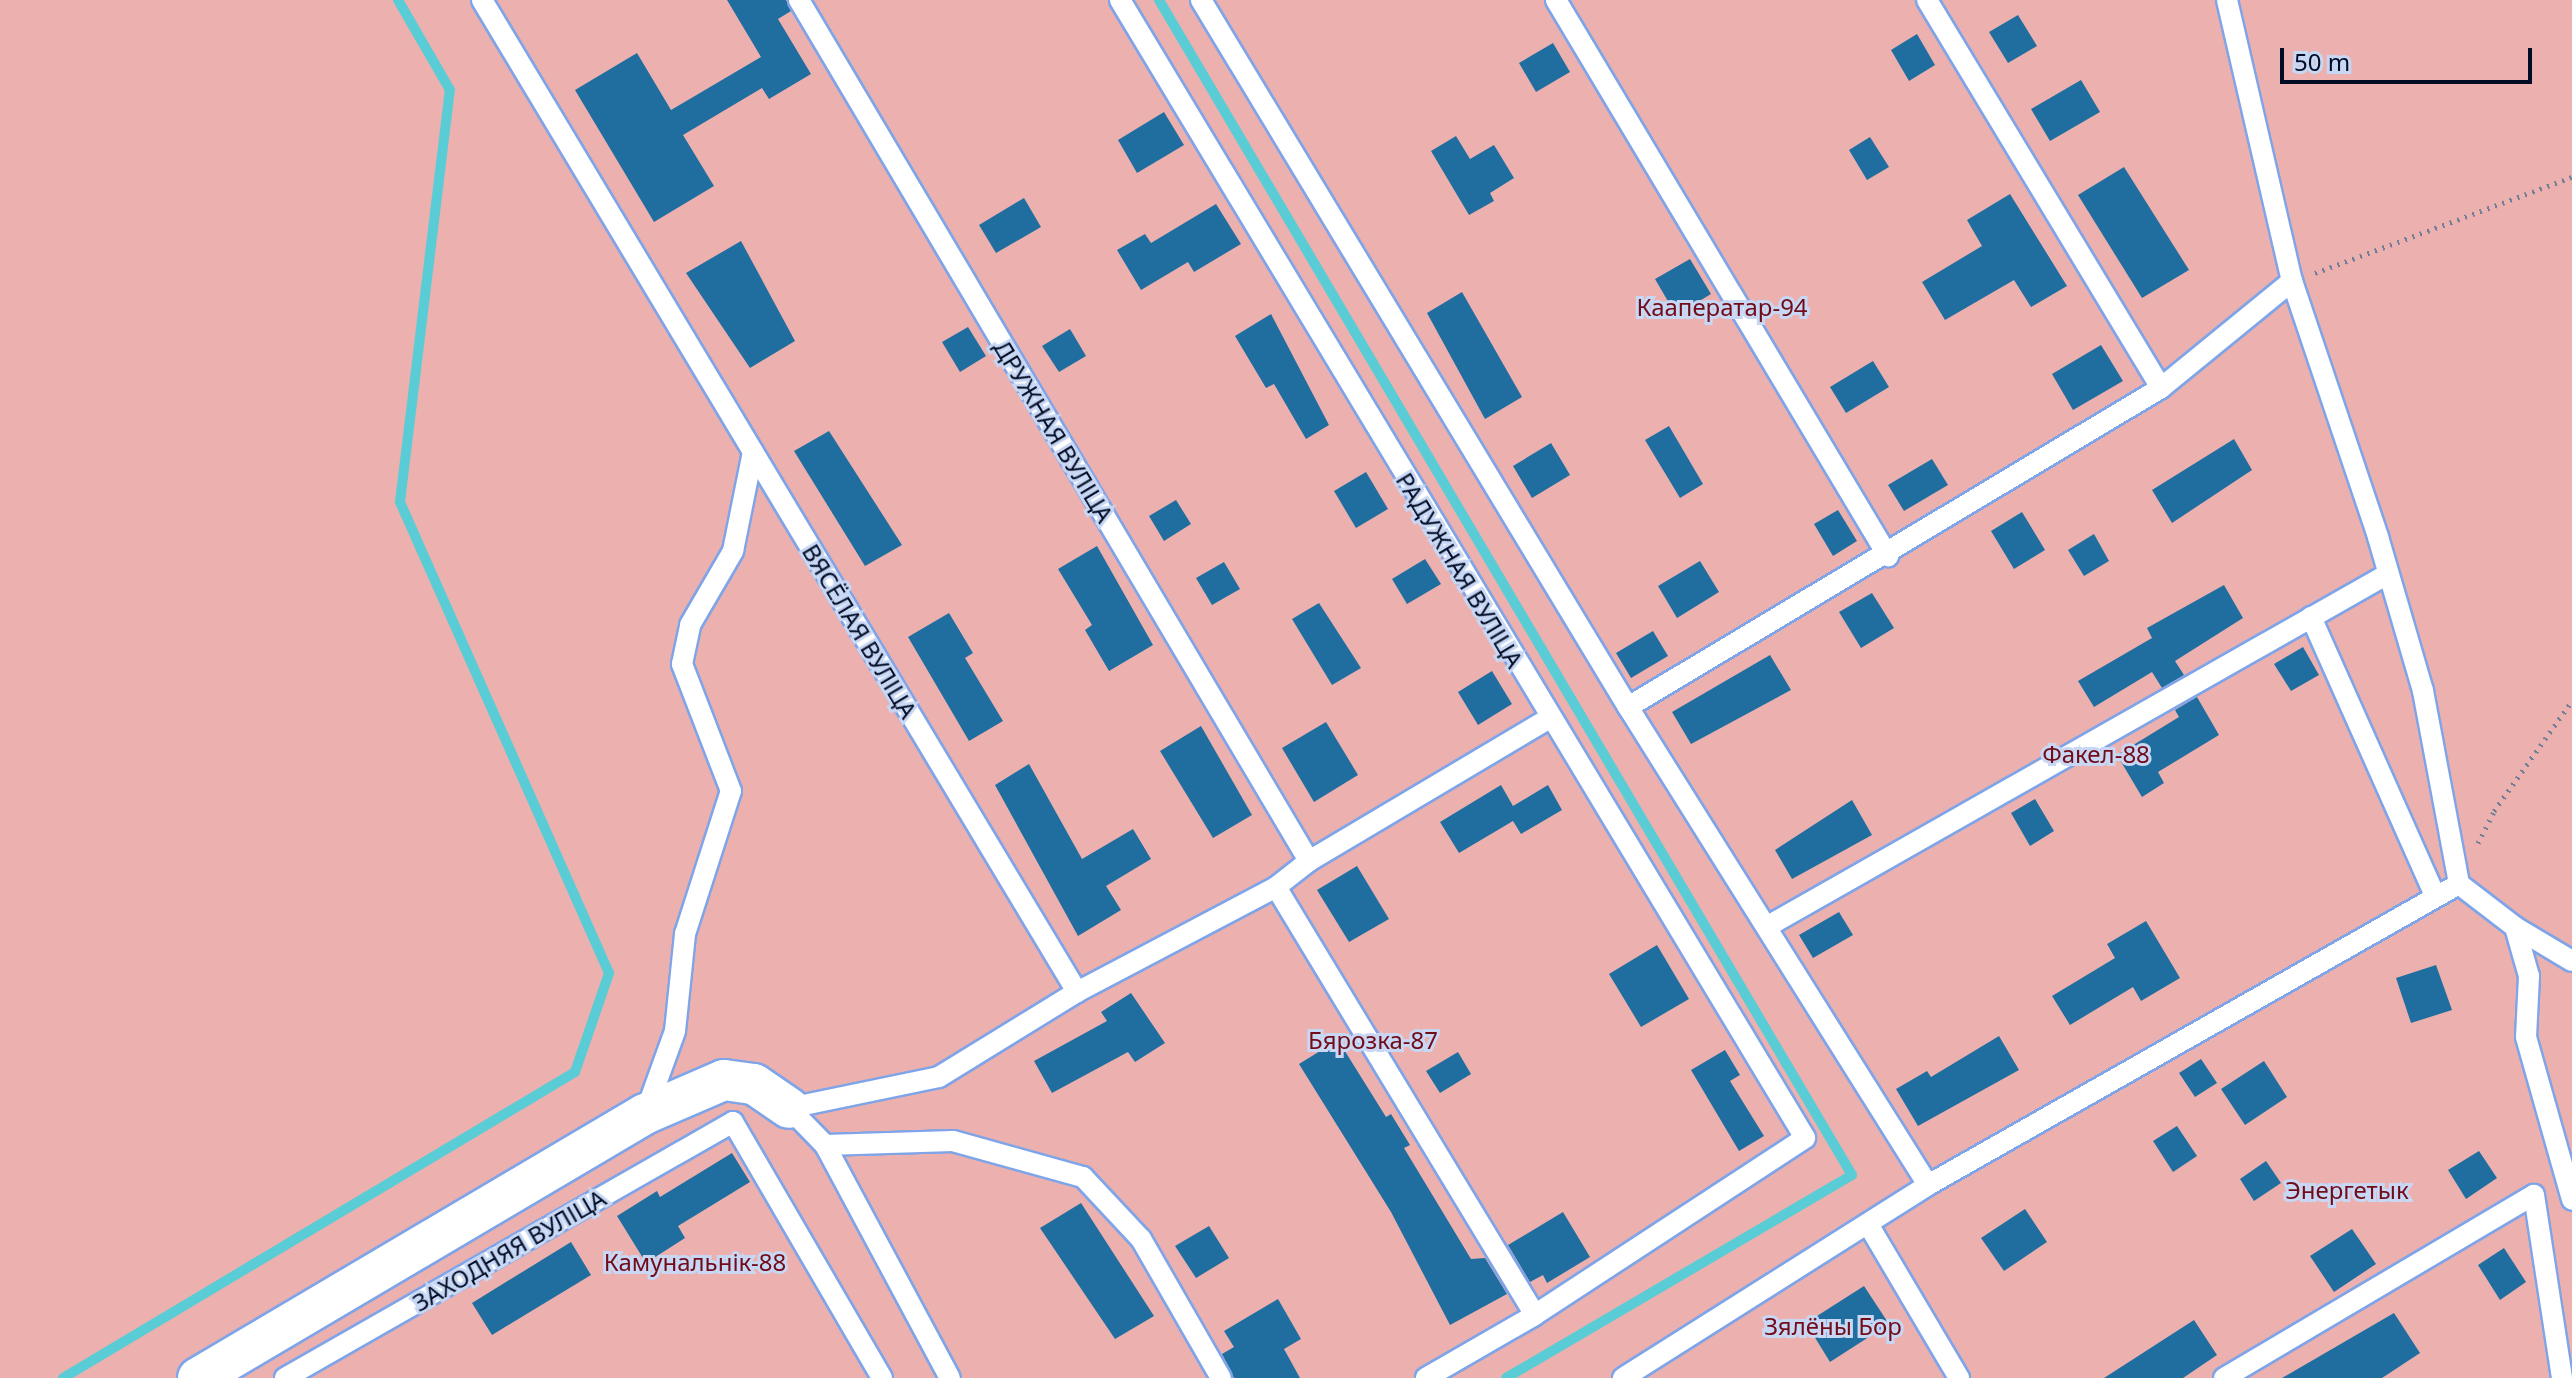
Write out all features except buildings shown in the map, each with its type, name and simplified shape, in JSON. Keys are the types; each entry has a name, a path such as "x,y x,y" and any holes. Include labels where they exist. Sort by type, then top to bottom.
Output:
{"street":[{"path":"198,1378 645,1114 724,1080 754,1084 789,1108"}],"lane":[{"name":"ВЯСЁЛАЯ ВУЛІЦА","path":"482,0 1077,992"},
{"name":"ДРУЖНАЯ ВУЛІЦА","path":"799,0 1309,861"},
{"name":"РАДУЖНАЯ ВУЛІЦА","path":"1120,0 1548,719 1805,1138 1535,1315"},
{"path":"1201,0 1628,707 1928,1185"},
{"path":"1556,0 1888,556"},
{"path":"1927,0 2161,388"},
{"path":"2227,0 2292,281 2378,537 2386,575 2423,691 2459,884 2515,927 2572,961"},
{"path":"1628,707 1888,556 2161,388 2292,281"},
{"path":"645,1114 675,1031 685,934 731,791 682,664 690,625 733,551 753,452"},
{"path":"1768,926 2386,575"},
{"path":"2311,617 2435,896"},
{"path":"789,1108 939,1077 1077,992 1276,887 1309,861 1548,719"},
{"path":"1623,1378 1928,1185 2459,884"},
{"path":"1276,887 1535,1315 1426,1378"},
{"path":"2515,927 2529,976 2526,1037 2572,1200"},
{"path":"789,1108 825,1145 950,1378"},
{"name":"ЗАХОДНЯЯ ВУЛІЦА","path":"285,1378 733,1122 879,1377"},
{"path":"825,1145 953,1141 1083,1177 1141,1239 1221,1378"},
{"path":"2224,1378 2534,1195 2562,1378"},
{"path":"1868,1224 1959,1378"}],"path":[{"path":"2292,281 2572,177"},
{"path":"2459,884 2494,811 2572,701"}],"green space":[{"path":"0,0 2572,0 2572,1378 0,1378"}],"waterway":[{"path":"63,1378 575,1072 609,973 400,502 450,90 398,0"},
{"path":"1159,0 1852,1175 1506,1378"}],"park label":[{"name":"Кааператар-94","path":"1722,307"},
{"name":"Факел-88","path":"2096,754"},
{"name":"Бярозка-87","path":"1373,1040"},
{"name":"Энергетык","path":"2347,1190"},
{"name":"Камунальнік-88","path":"695,1262"},
{"name":"Зялёны Бор","path":"1833,1326"}]}
